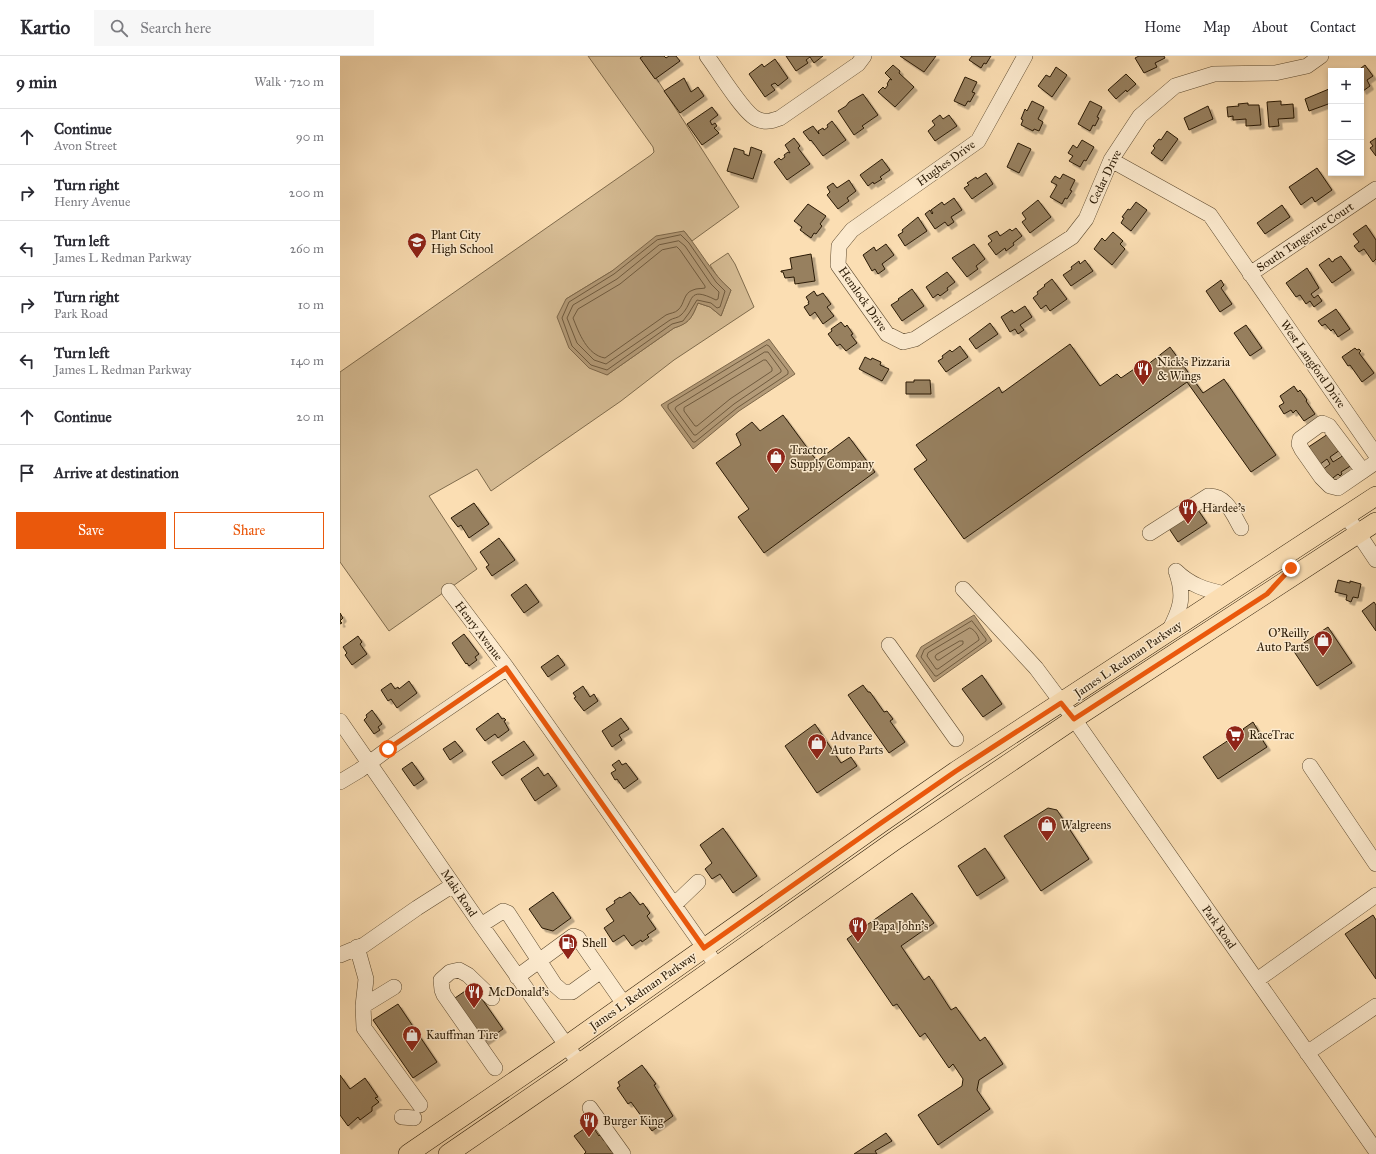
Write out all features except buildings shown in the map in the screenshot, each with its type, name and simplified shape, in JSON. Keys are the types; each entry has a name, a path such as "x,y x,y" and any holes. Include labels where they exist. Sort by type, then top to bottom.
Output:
{"main road":[{"name":"James L Redman Parkway","path":"408,1154 566,1046 956,771 1376,496"},
{"name":"James L Redman Parkway","path":"448,1154 894,841 1074,719 1376,522"},
{"path":"1267,594 1291,568 1315,551 1320,543 1320,532"},
{"path":"1213,629 1218,617 1226,605 1259,584 1292,550"},
{"path":"1074,719 1082,704 1096,690 1185,632 1198,612"}],"street":[{"path":"707,56 746,111 756,119 769,122 780,118 858,64 864,56"},
{"name":"Hughes Drive","path":"839,246 852,230 978,141 1025,56"},
{"name":"Cedar Drive","path":"903,342 915,339 1072,237 1086,219 1111,160 1140,116 1175,86 1214,74 1275,72 1288,70 1307,66 1321,56"},
{"name":"South Tangerine Court","path":"1111,160 1210,215 1250,274 1376,191"},
{"name":"Hemlock Drive","path":"839,246 838,265 887,334 903,342"},
{"name":"West Langford Drive","path":"1250,274 1376,454"},
{"path":"1363,471 1329,426 1322,423 1300,439 1299,444 1321,477 1330,486 1338,488 1363,471 1376,462"},
{"path":"1150,533 1208,496 1215,496 1227,505 1241,528"},
{"path":"1346,515 1376,560"},
{"path":"1169,631 1178,613 1182,597 1181,583 1176,570 1182,577 1195,586 1209,591 1225,594"},
{"name":"Park Road","path":"963,589 1036,668 1074,719 1376,1151"},
{"name":"Henry Avenue","path":"449,591 506,668 717,966"},
{"path":"1198,612 1213,629"},
{"path":"889,645 956,739"},
{"path":"340,782 370,763 506,668"},
{"name":"Maki Road","path":"340,721 517,977 579,1063"},
{"path":"1310,766 1376,864"},
{"path":"881,823 894,841"},
{"path":"674,905 698,882"},
{"path":"340,955 364,945 453,885"},
{"path":"1257,980 1376,895"},
{"path":"481,925 503,911 508,913 555,985 563,992 572,992 601,971"},
{"path":"517,977 573,936 578,938 624,1004"},
{"path":"357,947 366,979 363,1006 364,1028 412,1113"},
{"path":"492,998 468,976 459,970 450,972 441,980 444,995 495,1068"},
{"path":"363,1006 394,987"},
{"path":"1308,1053 1376,1006"},
{"path":"590,1108 623,1154"}],"shaded area":[{"path":"588,56 642,56 739,207 692,241 684,231 612,271 566,299 607,375 674,328 687,322 692,316 698,303 710,307 721,316 731,290 719,279 710,265 728,253 735,264 754,307 674,360 621,401 491,491 477,469 429,496 477,569 389,631 340,562 340,372 654,152 653,147"}],"water":[{"path":"684,231 712,269 731,290 721,316 710,307 698,303 692,316 687,322 674,328 607,375 589,368 569,348 557,317 566,299 612,271 656,236"},
{"path":"769,339 795,374 739,411 693,449 661,405"},
{"path":"974,615 992,641 934,682 916,656 921,647"}],"place":[{"name":"Plant City High School","path":"417,259"},
{"name":"Nick's Pizzaria & Wings","path":"1143,386"},
{"name":"Tractor Supply Company","path":"776,474"},
{"name":"Hardee's","path":"1188,525"},
{"name":"O'Reilly Auto Parts","path":"1323,657"},
{"name":"RaceTrac","path":"1235,752"},
{"name":"Advance Auto Parts","path":"817,760"},
{"name":"Walgreens","path":"1047,842"},
{"name":"Papa John's","path":"858,943"},
{"name":"Shell","path":"568,960"},
{"name":"McDonald's","path":"474,1009"},
{"name":"Kauffman Tire","path":"412,1052"},
{"name":"Burger King","path":"589,1138"}],"route":[{"path":"388,749 506,668 704,948 956,771 1061,703 1074,719 1267,594 1291,568"}]}
